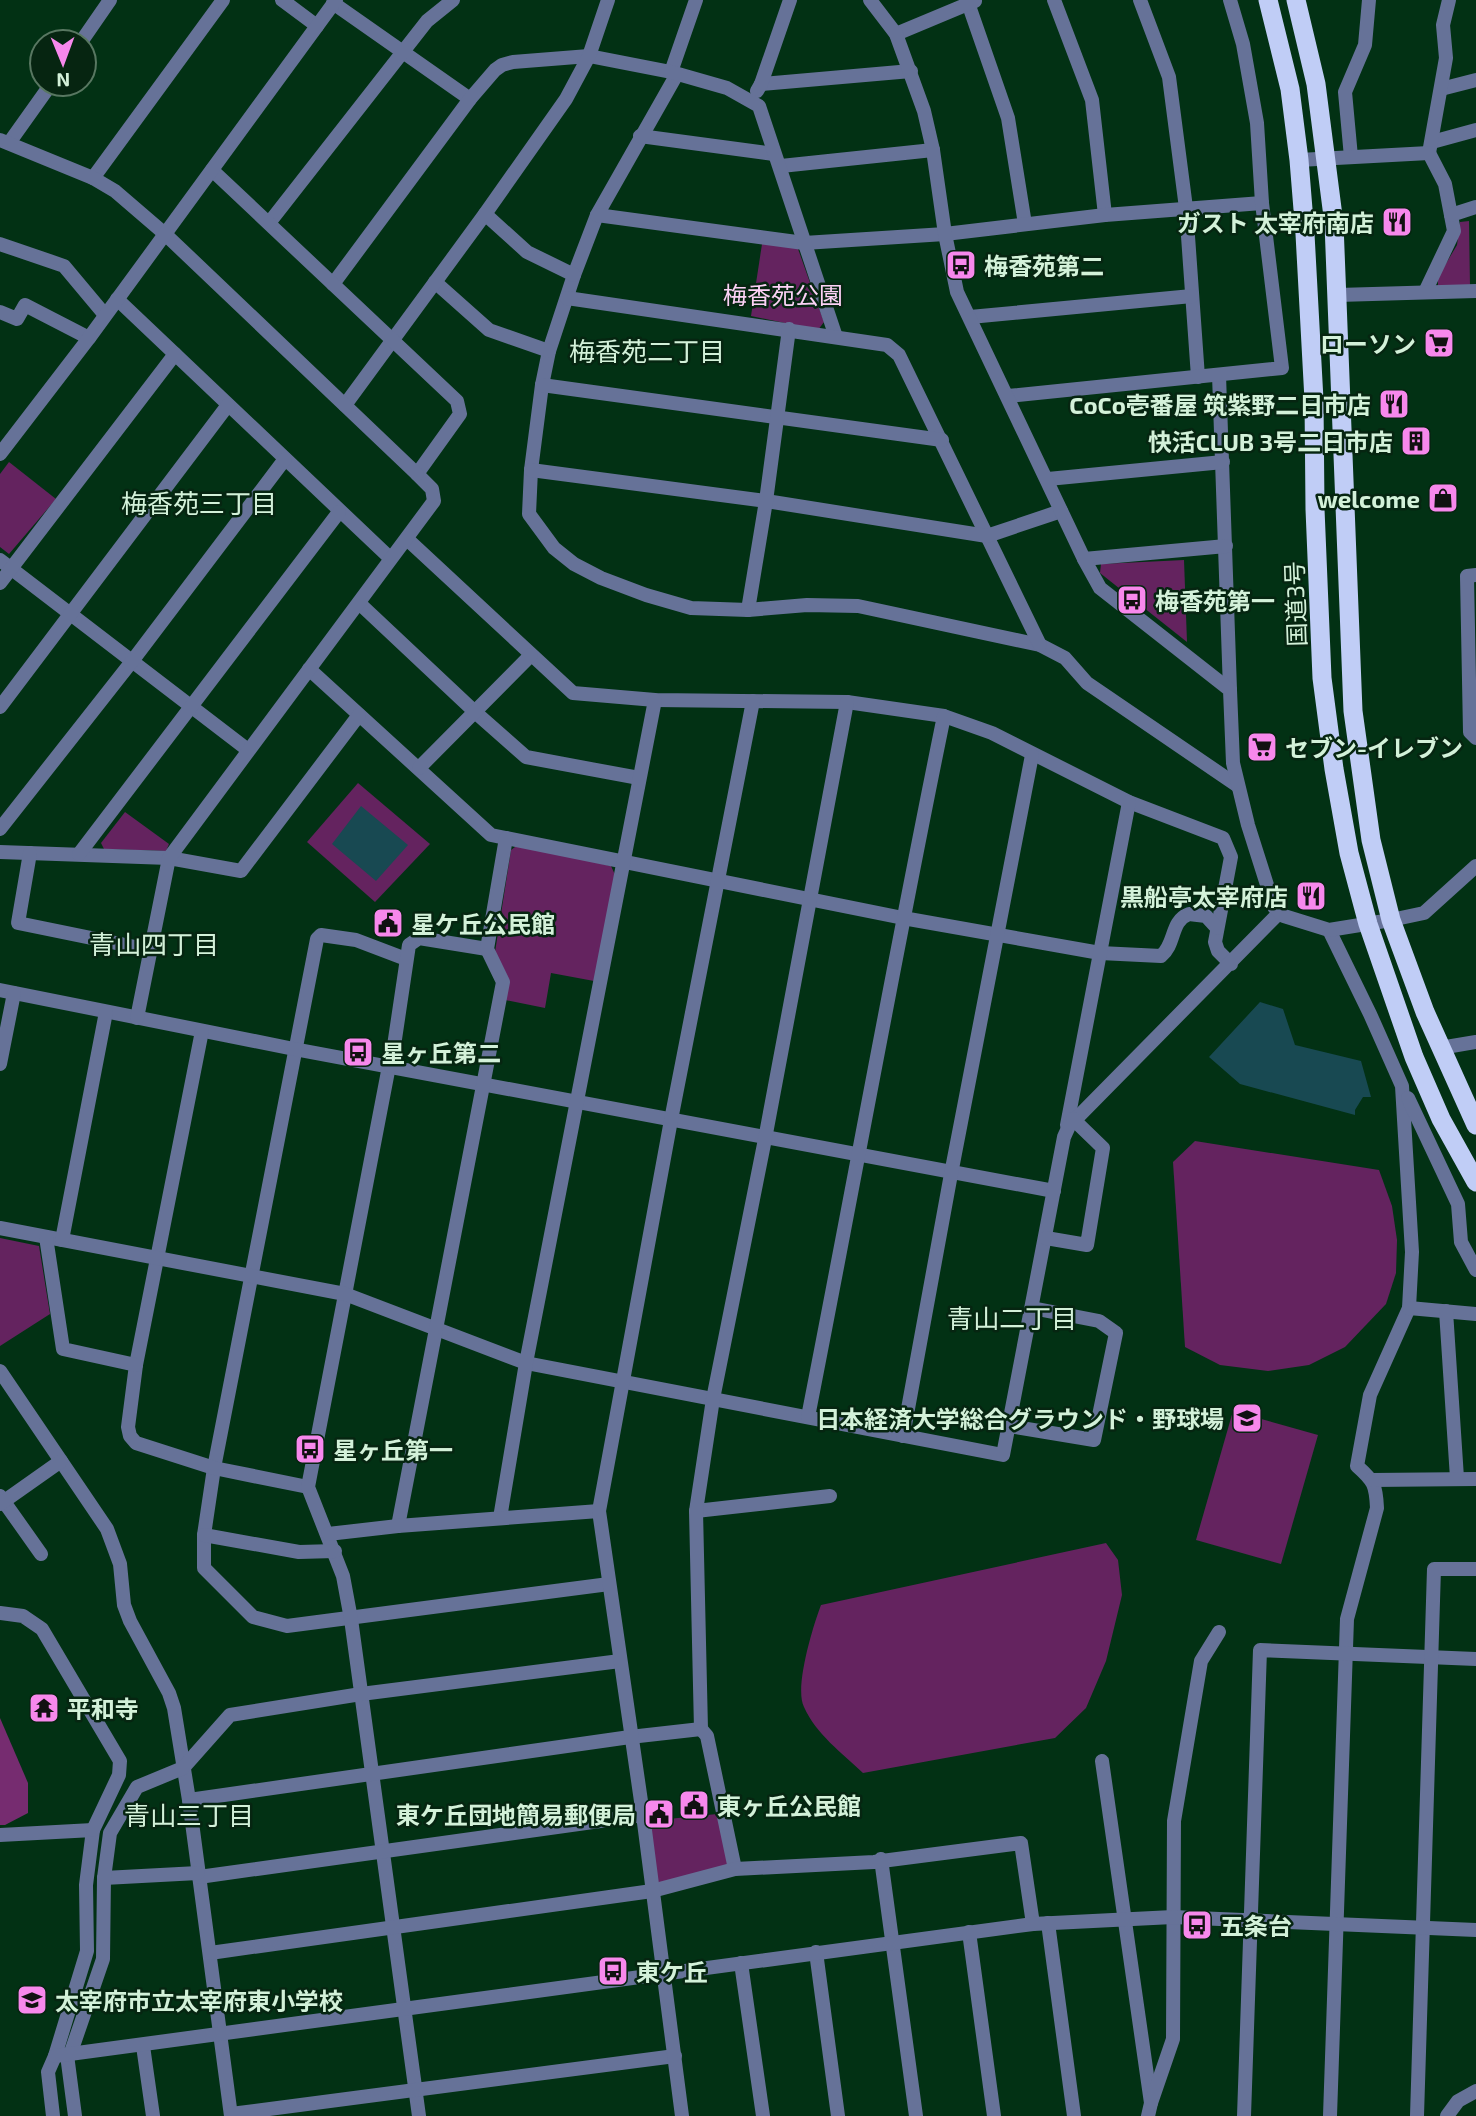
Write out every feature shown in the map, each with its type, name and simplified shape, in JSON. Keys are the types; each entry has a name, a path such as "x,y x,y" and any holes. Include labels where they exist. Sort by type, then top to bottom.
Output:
{"highway":[{"name":"国道3号","path":"1268,0 1290,89 1299,160 1306,234 1314,400 1315,509 1322,678 1349,853 1368,924 1414,1057 1441,1119 1476,1182"},
{"path":"1296,0 1316,84 1327,158 1338,295 1353,711 1371,841 1391,920 1440,1048 1476,1125"}],"street":[{"path":"90,28 110,0"},
{"path":"93,178 223,0"},
{"path":"282,0 317,26"},
{"path":"269,223 426,21 453,0"},
{"path":"345,405 566,99 589,56 608,0"},
{"path":"696,0 674,73 597,215 549,351 531,470 529,514 554,548 574,564 601,578 646,595 691,608 748,610 807,605 858,606 1040,645 1065,658 1087,683 1238,786"},
{"path":"750,101 761,84 790,0"},
{"path":"870,0 896,34 924,111 933,150 954,282 1084,559 1100,588 1230,690"},
{"path":"1054,0 1092,100 1105,215"},
{"path":"1140,0 1169,77 1186,208 1198,377"},
{"path":"1008,396 1282,368 1262,203 1257,123 1243,44 1230,0"},
{"path":"1351,157 1345,92 1365,45 1369,0"},
{"path":"1425,292 1453,237 1445,184 1431,148 1446,58 1443,24 1449,0"},
{"path":"0,454 89,338 335,1 401,52 470,99"},
{"path":"896,34 970,1 1008,118 1024,224"},
{"path":"333,284 470,99 495,70 513,62 589,56 674,73 727,88 759,106 836,337"},
{"path":"761,84 911,71"},
{"path":"1441,89 1476,80"},
{"path":"39,98 4,141 93,178 115,191 164,234 432,489 433,501 407,538 169,858 137,1018"},
{"path":"1299,160 1431,148 1476,130"},
{"path":"640,136 777,160 933,150"},
{"path":"212,170 457,401 460,414 417,474"},
{"path":"597,215 804,243 945,234 1105,215 1262,203"},
{"path":"1451,215 1476,206"},
{"path":"485,214 527,252 574,275"},
{"path":"0,244 64,266 105,315"},
{"path":"435,282 489,330 549,351"},
{"path":"1338,295 1476,290"},
{"path":"970,317 1192,296"},
{"path":"567,298 887,345 899,355 1040,645"},
{"path":"117,299 390,558"},
{"path":"0,312 17,318 25,305 89,338"},
{"path":"748,610 789,329"},
{"path":"0,583 6,564 175,354"},
{"path":"1219,375 1233,763 1274,907 1279,913 1329,930 1391,920 1424,913 1476,866"},
{"path":"542,385 942,440"},
{"path":"0,707 228,405"},
{"path":"0,829 133,660 285,459"},
{"path":"1048,478 1223,462"},
{"path":"531,470 766,501 988,536 1061,511"},
{"path":"79,854 339,512"},
{"path":"407,538 573,693 655,700 847,702 944,716 992,733 1129,802 1223,838 1231,857 1216,946 1231,964"},
{"path":"1084,559 1226,546"},
{"path":"6,564 248,750"},
{"path":"1476,575 1467,576 1470,732 1476,738"},
{"path":"359,603 526,757 639,778"},
{"path":"419,768 531,655"},
{"path":"309,669 491,835 718,879 810,900 1100,953 1161,956 1168,950 1178,921 1189,914 1206,916 1217,928"},
{"path":"500,1518 526,1363 655,700"},
{"path":"682,2116 643,1815 599,1511 671,1120 753,701"},
{"path":"736,1868 707,1736 701,1728 696,1511 713,1399 847,702"},
{"path":"0,852 169,858 241,871 359,715"},
{"path":"808,1417 944,716"},
{"path":"903,1436 996,933 1032,755"},
{"path":"0,1228 345,1294 526,1363 1003,1455 1129,802"},
{"path":"398,1526 503,982 487,949 506,838"},
{"path":"30,853 18,923 150,950"},
{"path":"1064,1137 1073,1119 1231,964 1279,913"},
{"path":"1329,930 1458,1204 1461,1242 1476,1270"},
{"path":"407,959 356,940 321,935 317,939 214,1468 204,1535 204,1568 253,1617 288,1626 609,1584"},
{"path":"419,2116 351,1619 335,1551 308,1487 390,1066 409,945 419,938 487,949"},
{"path":"0,1063 7,992 765,1139 1054,1191"},
{"path":"62,1240 106,1012"},
{"path":"202,1031 136,1365 128,1427 130,1436 136,1443 214,1468 308,1487"},
{"path":"1440,1048 1476,1042"},
{"path":"1330,2116 1347,1619 1377,1508 1376,1489 1372,1479 1357,1466 1370,1395 1409,1308 1412,1252 1402,1086"},
{"path":"1046,1238 1087,1245 1103,1148 1073,1119"},
{"path":"46,1237 64,1349 136,1365"},
{"path":"1009,1426 1094,1440 1116,1333 1099,1321 1032,1308"},
{"path":"1409,1308 1476,1314"},
{"path":"1446,1311 1457,1478"},
{"path":"0,1371 107,1529 114,1544 127,1613 169,1693 188,1800 231,2115 675,2056"},
{"path":"41,1554 1,1500 61,1461"},
{"path":"1372,1479 1476,1479"},
{"path":"696,1511 830,1496"},
{"path":"328,1534 599,1511"},
{"path":"204,1535 299,1552 335,1551"},
{"path":"1417,2116 1434,1569 1476,1570"},
{"path":"0,1613 23,1616 42,1629 120,1761 119,1775 93,1830 86,1885 87,1951 64,2055 75,2116"},
{"path":"1149,2109 1173,2039 1174,1821 1201,1661 1219,1632"},
{"path":"1244,2116 1259,1650 1476,1659"},
{"path":"52,2116 48,2072 64,2055 103,1959 104,1878 108,1840 133,1791 141,1784 183,1768 230,1715 361,1694 621,1661"},
{"path":"188,1800 701,1728"},
{"path":"1102,1760 1149,2109"},
{"path":"104,1878 199,1875 643,1815"},
{"path":"0,1835 93,1830"},
{"path":"210,1953 652,1891 736,1868 874,1862 1021,1843 1040,1923 1074,2116"},
{"path":"881,1859 916,2116"},
{"path":"64,2055 1040,1923 1173,1917 1476,1930"},
{"path":"969,1932 994,2116"},
{"path":"816,1952 838,2116"},
{"path":"741,1964 763,2116"},
{"path":"143,2046 153,2116"},
{"path":"1447,2116 1458,2101 1476,2091"}],"green space":[{"path":"1469,221 1470,286 1438,288 1438,277 1457,245 1460,222"},
{"name":"梅香苑公園","path":"762,244 797,246 824,322 818,330 751,316"},
{"path":"9,462 56,499 9,554 0,547 0,474"},
{"path":"1184,560 1187,642 1100,573 1101,564"},
{"path":"358,783 430,844 375,902 307,842"},
{"path":"125,812 169,844 166,851 104,849 101,843"},
{"path":"519,844 611,866 616,877 594,981 551,973 545,1008 505,1000 495,952 511,850"},
{"path":"1195,1141 1379,1170 1392,1206 1397,1240 1396,1273 1386,1304 1345,1347 1309,1365 1268,1371 1220,1365 1185,1347 1173,1162"},
{"path":"0,1238 39,1246 50,1314 0,1346"},
{"path":"1233,1411 1318,1435 1281,1564 1196,1540"},
{"path":"1106,1543 1118,1560 1122,1595 1106,1661 1086,1708 1055,1738 863,1773 830,1743 809,1717 804,1707 801,1686 821,1605"},
{"path":"717,1814 729,1866 660,1883 654,1880 649,1821"}],"shaded area":[{"path":"0,1718 28,1783 28,1813 5,1825 0,1825"}],"water":[{"path":"361,806 408,845 376,881 332,844"},
{"path":"1260,1002 1283,1009 1295,1045 1361,1061 1371,1097 1363,1097 1355,1115 1240,1084 1209,1057"}],"place":[{"name":"ガスト 太宰府南店","path":"1397,222"},
{"name":"梅香苑第二","path":"961,265"},
{"name":"ローソン","path":"1439,343"},
{"name":"CoCo壱番屋 筑紫野二日市店","path":"1394,404"},
{"name":"快活CLUB 3号二日市店","path":"1416,441"},
{"name":"welcome","path":"1443,498"},
{"name":"梅香苑第一","path":"1132,600"},
{"name":"セブン-イレブン","path":"1262,747"},
{"name":"黒船亭太宰府店","path":"1311,896"},
{"name":"星ケ丘公民館","path":"388,923"},
{"name":"星ヶ丘第二","path":"358,1052"},
{"name":"日本経済大学総合グラウンド・野球場","path":"1247,1418"},
{"name":"星ヶ丘第一","path":"310,1449"},
{"name":"平和寺","path":"44,1708"},
{"name":"東ヶ丘公民館","path":"694,1805"},
{"name":"東ケ丘団地簡易郵便局","path":"659,1814"},
{"name":"五条台","path":"1197,1925"},
{"name":"東ケ丘","path":"613,1971"},
{"name":"太宰府市立太宰府東小学校","path":"32,2000"}],"district":[{"name":"梅香苑二丁目","path":"647,350"},
{"name":"梅香苑三丁目","path":"199,502"},
{"name":"青山四丁目","path":"154,943"},
{"name":"青山二丁目","path":"1012,1317"},
{"name":"青山三丁目","path":"189,1814"}]}
